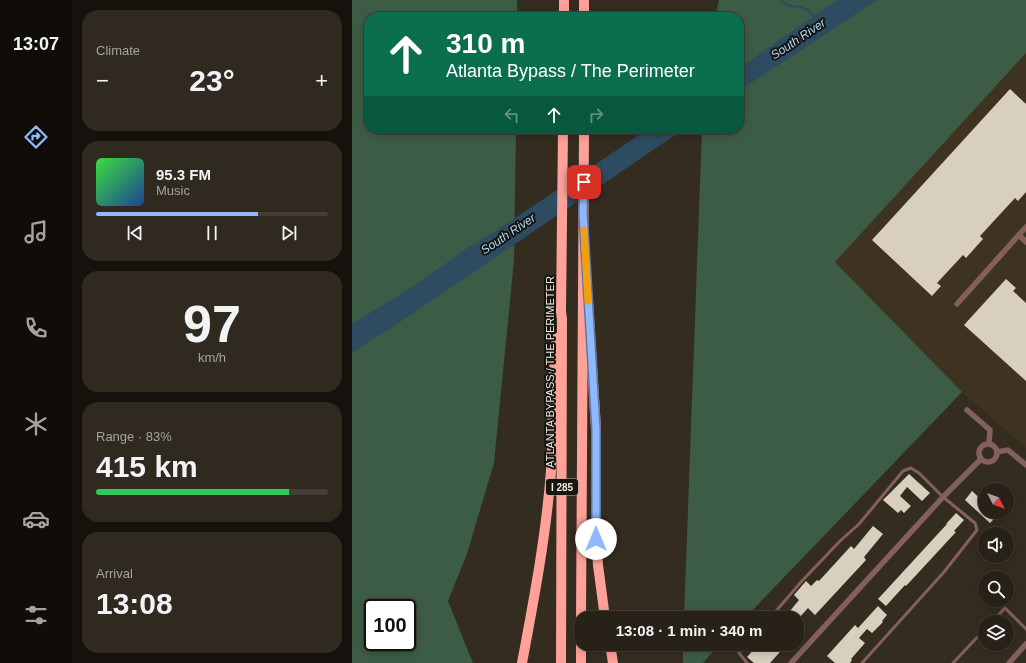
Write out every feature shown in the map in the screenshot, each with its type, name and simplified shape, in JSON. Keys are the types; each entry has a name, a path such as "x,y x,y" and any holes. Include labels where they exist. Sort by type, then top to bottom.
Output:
{"highway":[{"path":"564,0 564,12"},
{"path":"584,0 584,12"},
{"name":"ATLANTA BYPASS / THE PERIMETER","path":"561,663 561,312 563,134"},
{"name":"I 285","path":"581,611 584,134"},
{"path":"583,213 596,429 596,539 604,611"},
{"path":"522,663 543,546 551,466 553,363 561,312"},
{"path":"581,651 581,663"},
{"path":"611,651 613,663"}],"street":[{"path":"957,304 1026,227"},
{"path":"1019,235 1026,242"},
{"path":"967,410 990,430 989,444"},
{"path":"989,444 995,446 997,452 996,458 992,462 986,462 979,456 979,450 983,445 989,444"},
{"path":"997,452 1008,450 1026,465"},
{"path":"791,663 943,497 981,459"},
{"path":"1008,663 1026,644"}],"lane":[{"path":"776,611 840,541 859,524 903,471 911,468 919,473 943,497 975,523 976,530 944,572 862,663"},
{"path":"998,615 1004,608 1011,615"},
{"path":"1014,618 1026,629"},
{"path":"953,663 978,636"},
{"path":"741,651 739,653 747,663"}],"shaded area":[{"path":"1026,53 1026,448 962,392 835,262"}],"green space":[{"path":"352,0 517,0 517,12 364,12 364,134 516,134 514,260 494,463 467,554 448,601 473,663 352,663"},
{"path":"719,0 1026,0 1026,53 835,262 962,392 752,611 684,611 702,134 744,134 744,12 716,12"},
{"path":"683,651 714,651 703,663 683,663"}],"water":[{"name":"South River","path":"837,0 877,0 744,88 744,65"},
{"name":"South River","path":"641,134 677,134 384,333 352,353 352,324 414,286 466,249"}],"building":[{"path":"1010,89 1026,104 1026,192 1018,201 1015,198 980,236 983,239 966,258 963,255 937,283 941,286 932,296 872,240"},
{"path":"1006,279 1016,288 1013,291 1026,303 1026,381 964,325"},
{"path":"909,474 930,493 922,501 907,487 900,496 911,506 904,513 901,510 898,513 883,500"},
{"path":"972,491 978,497 978,512 965,500"},
{"path":"956,513 964,520 954,531 956,532 886,606 878,599"},
{"path":"986,519 994,519 990,523"},
{"path":"873,526 883,534 864,557 866,560 815,615 808,608 804,612 804,611 790,611 799,600 794,595 806,581 811,586 817,580 819,581 851,546 854,549"},
{"path":"878,606 887,615 882,621 883,622 872,633 867,629 859,638 865,643 851,659 852,660 850,663 835,663 827,656 855,625 858,628"},
{"path":"752,651 781,651 770,663 754,663 747,657"}],"waterway":[{"path":"781,0 783,3 805,9 814,17"}],"slow traffic":[{"path":"584,230 588,301"}],"route":[{"path":"584,182 583,213 596,429 596,539"}]}
